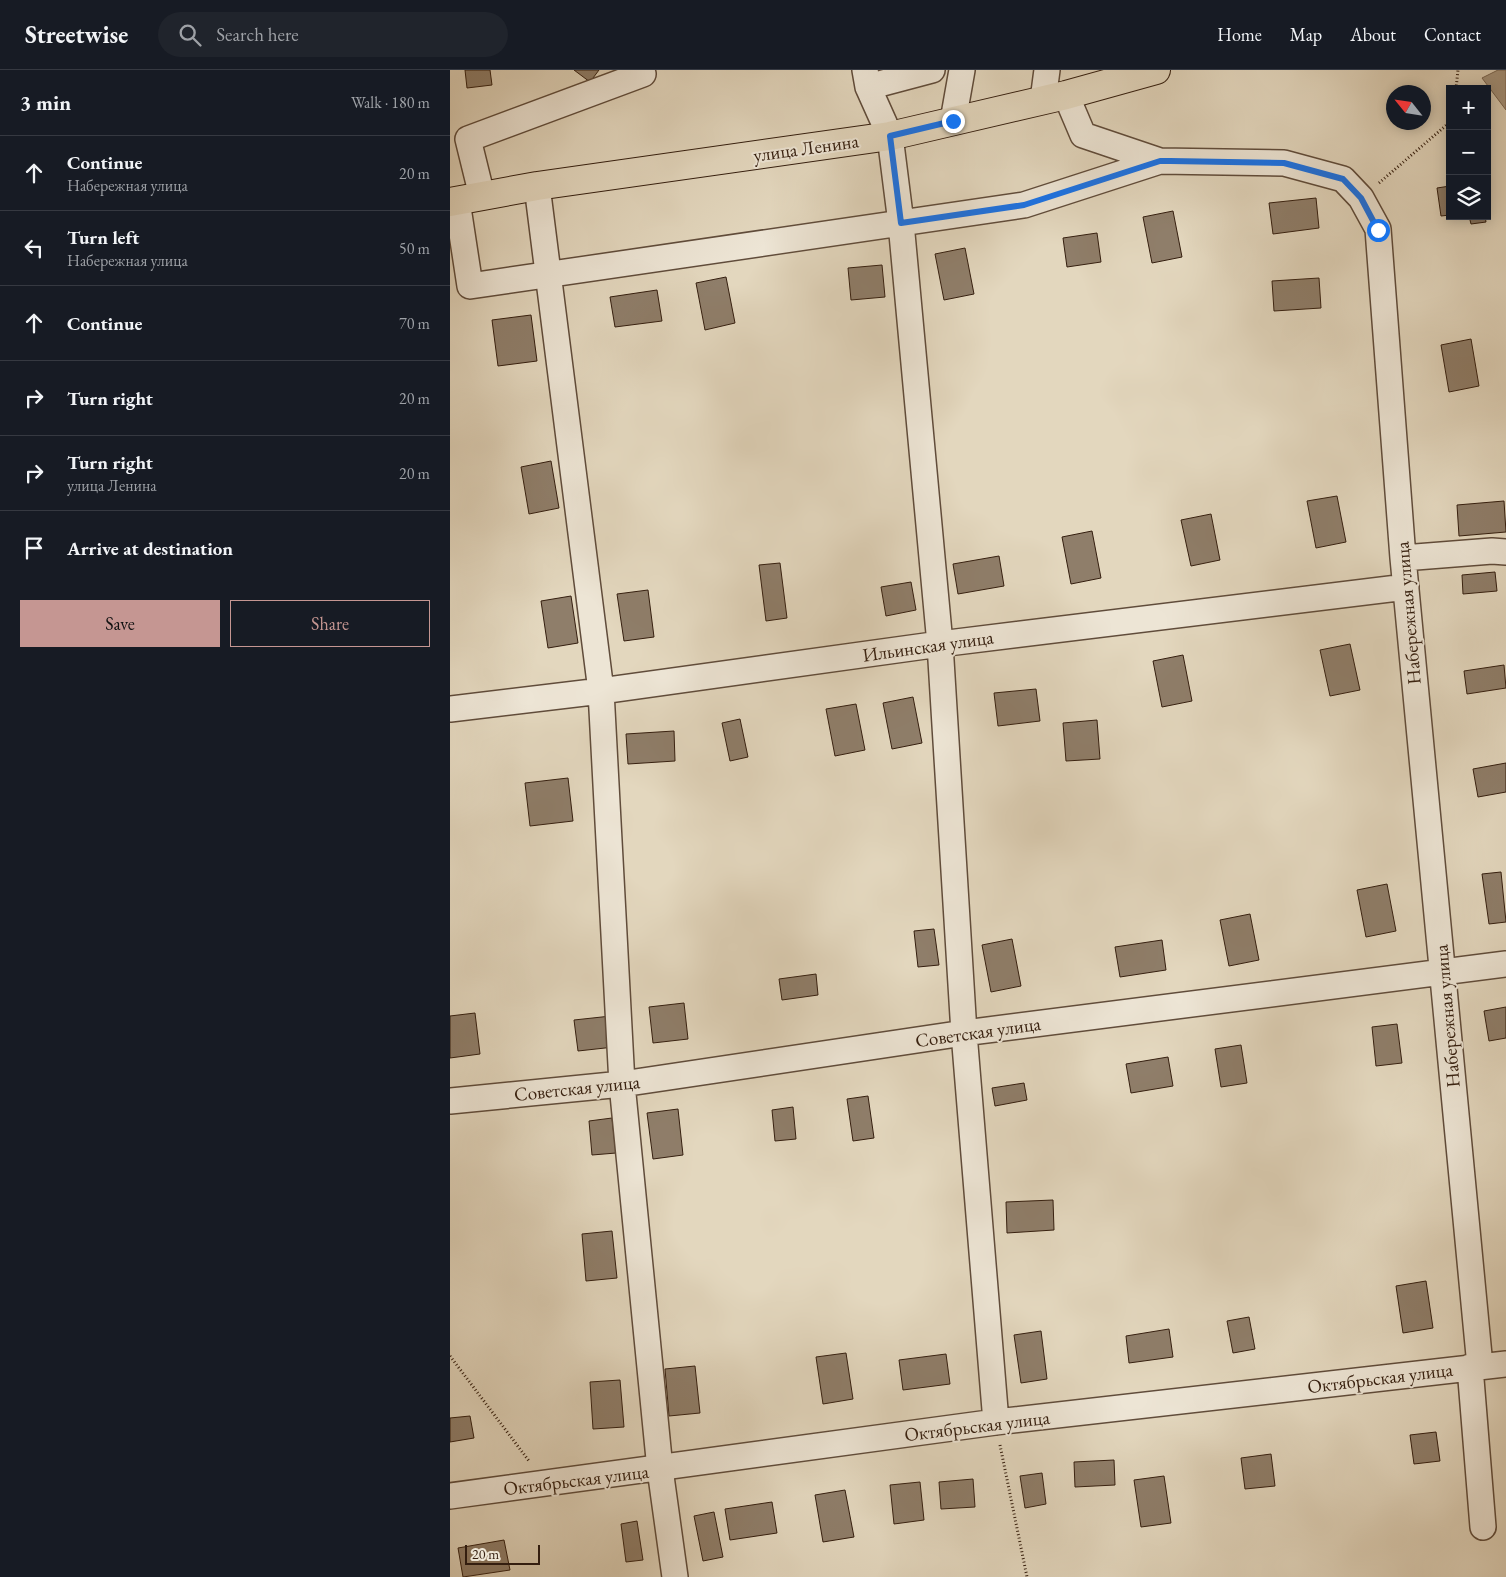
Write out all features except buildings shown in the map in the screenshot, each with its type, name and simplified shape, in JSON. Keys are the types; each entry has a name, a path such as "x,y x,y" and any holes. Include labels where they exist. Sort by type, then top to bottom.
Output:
{"main road":[{"name":"улица Ленина","path":"463,200 537,186 890,136 1054,97 1156,70"}],"street":[{"path":"932,70 867,79 890,136 901,223 940,644 964,1033 996,1422"},
{"path":"953,121 962,70"},
{"path":"1047,70 1054,97"},
{"path":"642,74 468,138 463,200 470,286 1024,205 1160,161"},
{"name":"Набережная улица","path":"1054,97 1084,135 1160,161 1284,163 1343,179 1361,198 1378,230 1402,558 1443,972 1475,1366 1483,1527"},
{"path":"537,186 601,691 622,1084 660,1469 675,1577"},
{"path":"1402,558 1492,551 1506,552"},
{"name":"Ильинская улица","path":"450,708 601,691 940,644 1406,587"},
{"name":"Советская улица","path":"450,1101 622,1084 964,1033 1506,964"},
{"name":"Октябрьская улица","path":"450,1496 996,1422 1475,1366 1506,1364"}],"path":[{"path":"1456,85 1458,70"},
{"path":"1361,198 1446,125"},
{"path":"450,1356 546,1484"},
{"path":"996,1422 1027,1577"}],"shaded area":[{"path":"1498,70 1506,70 1506,110 1491,90 1491,85 1487,85 1482,78"}],"route":[{"path":"953,121 890,136 901,223 1024,205 1160,161 1170,161 1284,163 1343,179 1361,198 1378,230"}]}
